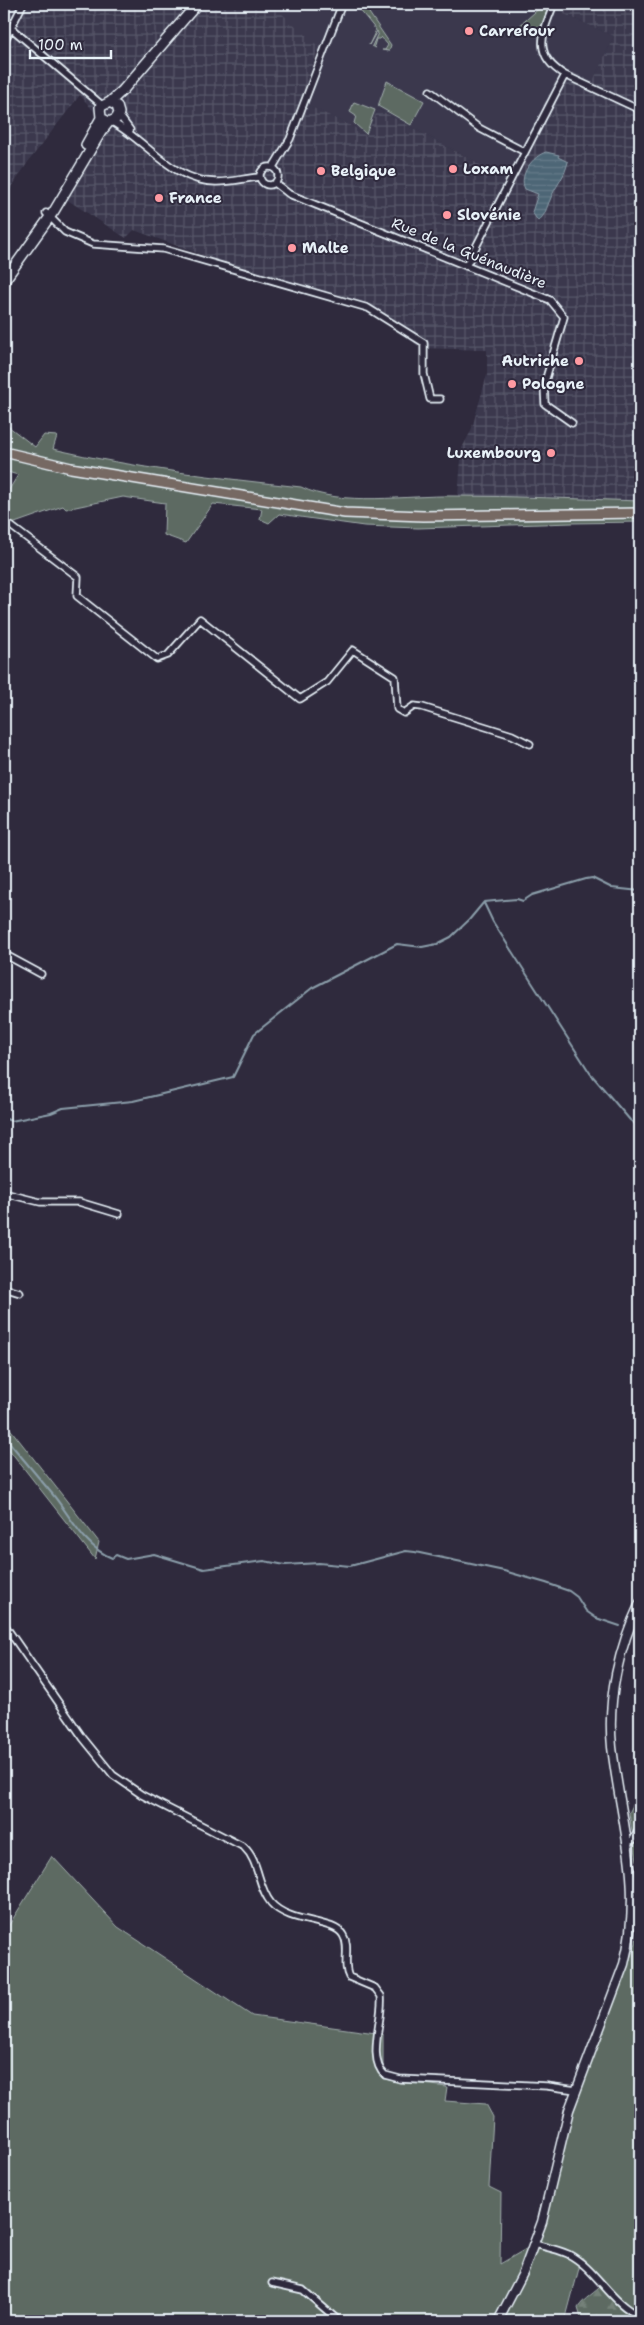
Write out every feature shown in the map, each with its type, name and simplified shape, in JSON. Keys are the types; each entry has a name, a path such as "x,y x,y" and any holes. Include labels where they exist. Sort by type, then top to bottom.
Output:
{"main road":[{"path":"112,117 99,110 134,78 197,4"},
{"path":"4,281 112,117 134,78"},
{"path":"106,104 112,117"},
{"path":"4,274 48,215 84,149 112,117"},
{"path":"82,162 84,149"},
{"path":"4,452 71,468 346,513 423,516 640,513"}],"street":[{"path":"4,42 23,4"},
{"path":"273,167 290,139 342,4"},
{"path":"554,4 545,26 544,50 552,67 640,110"},
{"path":"11,28 106,104"},
{"path":"466,266 565,75"},
{"path":"430,91 479,128 525,152"},
{"path":"112,117 180,173 196,179 217,182 260,176"},
{"path":"112,117 137,137"},
{"path":"267,166 273,167 278,174 275,183 270,185 264,184 260,176 262,169 267,166"},
{"name":"Rue de la Guénaudière","path":"275,183 289,194 550,300 564,317 544,384 545,404 572,423"},
{"path":"48,215 65,232 93,244 163,249 368,308 424,343 424,374 430,399 440,400"},
{"path":"4,524 11,526 78,577 77,596 157,659 168,655 200,619 300,699 327,682 353,650 395,677 396,709 404,713 414,706 422,707 512,735 530,744"},
{"path":"4,954 41,974"},
{"path":"4,1193 40,1202 79,1202 119,1214"},
{"path":"4,1288 20,1293"},
{"path":"498,2321 523,2273 542,2222 564,2128 576,2090 624,1964 636,1924 634,1880 612,1745 611,1718 619,1662 640,1603"},
{"path":"4,1624 83,1738 113,1775 142,1795 244,1847 253,1858 269,1900 278,1910 291,1916 331,1926 340,1931 346,1944 347,1974 353,1980 375,1988 381,1996 377,2054 378,2066 385,2075 400,2079 547,2086 576,2090"},
{"path":"628,1842 633,1840 640,1828"},
{"path":"534,2244 569,2254 585,2267 624,2307 640,2316"},
{"path":"272,2283 303,2290 339,2321"}],"shaded area":[{"path":"4,4 271,4 319,47 300,102 354,127 366,136 378,109 506,179 562,68 593,81 614,36 548,7 549,4 640,4 640,501 458,496 462,448 471,431 487,375 487,350 421,348 379,316 318,297 134,230 126,238 66,199 108,128 80,95 28,162 4,199"},
{"path":"271,4 549,4 548,7 614,36 593,82 562,68 506,179 378,109 366,136 354,127 299,102 319,53"}],"green space":[{"path":"355,4 363,4 391,45 389,51 382,50 385,50 388,45 381,37 376,39 374,46 376,48 372,46 378,33 377,31 369,45 376,30"},
{"path":"544,4 550,4 537,36 523,31 521,33 517,28"},
{"path":"387,81 424,101 411,125 378,106"},
{"path":"354,102 375,110 366,134 354,123 356,116 350,112"},
{"path":"4,423 35,447 44,435 57,436 53,449 176,472 301,487 335,497 375,499 476,496 640,501 640,522 418,528 364,526 279,514 269,523 260,519 262,509 213,504 186,543 164,535 165,503 123,497 66,509 63,506 12,524 4,521 4,498 18,475 4,471"},
{"path":"4,1421 99,1542 95,1559 4,1443"},
{"path":"640,1791 640,1878 629,1813"},
{"path":"52,1856 118,1927 252,2016 383,2034 383,2079 447,2087 445,2101 486,2104 493,2117 489,2187 501,2193 500,2264 538,2242 566,2129 636,1943 640,1902 640,2313 608,2288 582,2257 565,2321 4,2321 4,1933"},
{"path":"603,2284 626,2305 640,2313 640,2321 582,2321 578,2308 583,2301"}],"water":[{"path":"546,152 559,155 558,157 568,162 544,214 538,221 532,212 538,194 525,189 523,184 528,167 536,158"}],"waterway":[{"path":"4,1118 11,1121 51,1113 63,1108 133,1101 233,1077 254,1034 312,988 397,944 422,947 437,944 451,937 484,902 517,899 523,901 532,895 592,878 612,888 640,891"},
{"path":"484,903 493,922 590,1073 630,1120 640,1128"},
{"path":"4,1436 56,1499 84,1537 101,1553 112,1558 116,1555 126,1559 154,1554 204,1569 264,1561 285,1565 319,1563 350,1566 406,1551 415,1552 504,1571 569,1591 577,1597 586,1611 596,1618 620,1626"},
{"path":"636,1627 640,1628"}],"place":[{"name":"Carrefour","path":"469,31"},
{"name":"Loxam","path":"453,169"},
{"name":"Belgique","path":"321,171"},
{"name":"France","path":"159,198"},
{"name":"Slovénie","path":"447,215"},
{"name":"Malte","path":"292,248"},
{"name":"Autriche","path":"579,361"},
{"name":"Pologne","path":"512,384"},
{"name":"Luxembourg","path":"551,453"}]}
